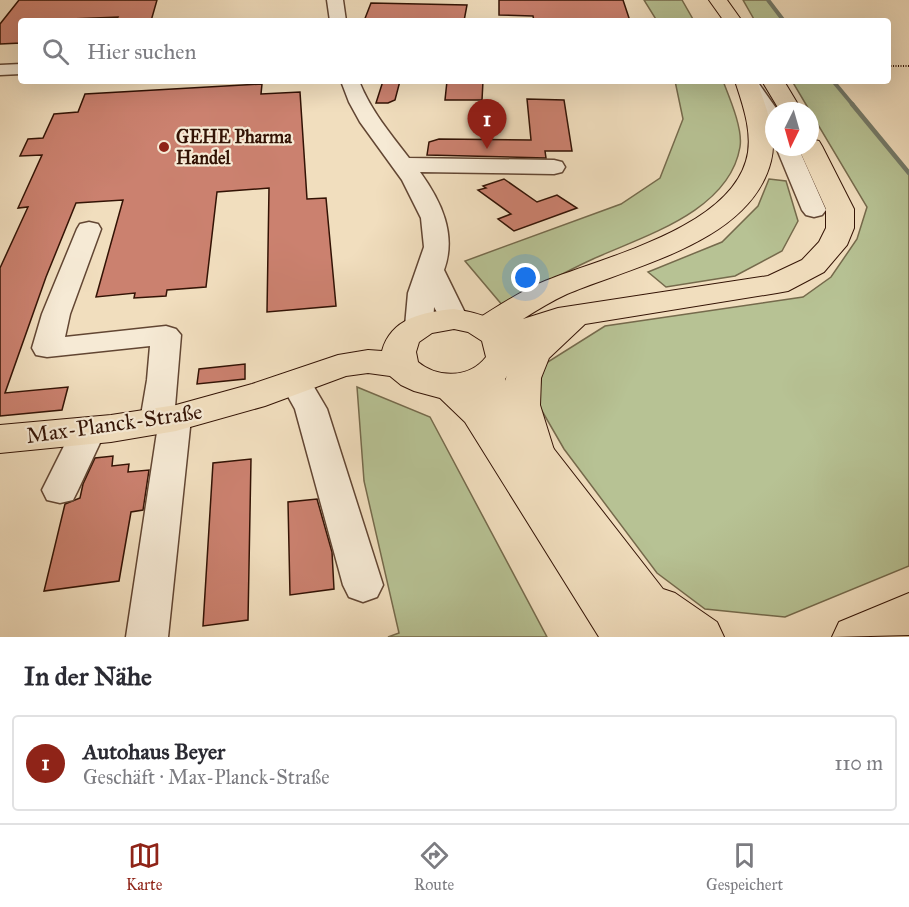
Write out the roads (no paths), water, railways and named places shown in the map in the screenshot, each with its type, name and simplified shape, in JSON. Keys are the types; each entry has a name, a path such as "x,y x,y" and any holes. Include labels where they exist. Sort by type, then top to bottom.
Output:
{"main road":[{"path":"700,0 711,18"},
{"path":"718,0 731,18"},
{"path":"748,84 759,127 761,145 759,163 753,178 726,210 701,228 672,243 555,288 482,343 469,384 450,386 431,383 415,377 407,345 435,321 482,343 517,335 540,323 587,313 777,284 813,266 832,245 840,228 840,209 814,156"},
{"path":"775,84 786,102"},
{"path":"534,450 522,418 520,387 526,365 537,348 557,330 587,313"},
{"path":"482,343 499,404 672,637"},
{"name":"Max-Planck-Straße","path":"0,439 165,419 235,403 329,368 360,361 375,361 407,345"},
{"path":"450,386 478,413 626,637"},
{"path":"637,591 700,637"},
{"path":"856,637 909,613"}],"street":[{"path":"335,0 338,18"},
{"path":"0,70 18,69"},
{"path":"351,84 360,108 420,188 436,228 438,243 407,345"},
{"path":"749,84 765,107"},
{"path":"791,156 814,210"},
{"path":"402,165 554,167"},
{"path":"89,230 56,314 47,348 166,335 163,380 165,419 147,637"},
{"path":"431,271 482,343"},
{"path":"296,382 311,409 363,585"},
{"path":"60,490 89,430"}],"waterway":[{"path":"768,0 782,18"},
{"path":"836,84 853,105"},
{"path":"852,104 909,173"}],"place":[{"name":"GEHE Pharma Handel","path":"164,147"},
{"name":"Autohaus Beyer","path":"487,149"}]}
